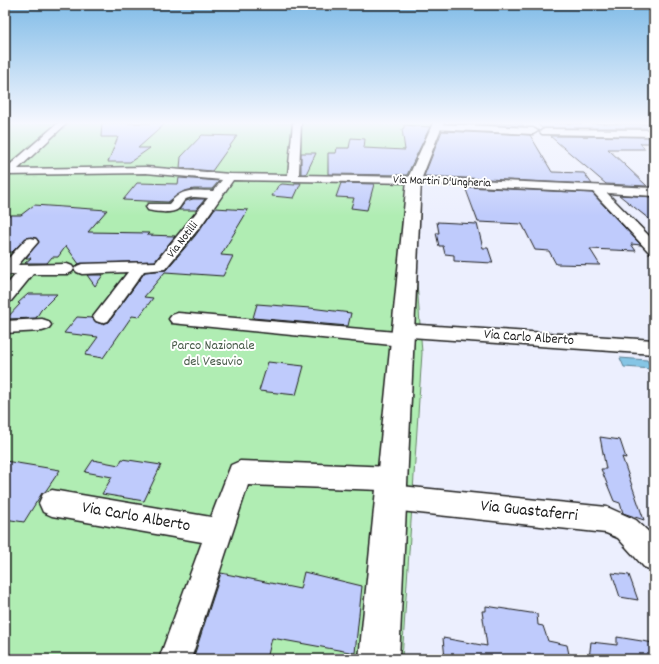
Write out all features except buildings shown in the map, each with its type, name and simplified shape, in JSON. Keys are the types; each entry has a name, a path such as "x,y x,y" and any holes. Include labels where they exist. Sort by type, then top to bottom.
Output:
{"street":[{"path":"6,172 27,154"},
{"path":"293,178 295,154"},
{"path":"379,659 414,180 425,154"},
{"name":"Via Martiri D'Ungheria","path":"6,172 146,170 230,177 414,180 654,192"},
{"name":"Via Notilli","path":"82,269 160,266 230,177"},
{"path":"596,189 654,249"},
{"path":"152,207 173,207 187,192 217,195"},
{"path":"6,270 31,242"},
{"path":"102,317 139,268"},
{"path":"6,270 67,270"},
{"path":"5,297 28,270"},
{"name":"Via Carlo Alberto","path":"178,319 403,335 654,347"},
{"path":"5,327 42,325"},
{"path":"175,659 240,473 391,488"},
{"name":"Via Guastaferri","path":"391,488 607,520 627,530 654,557"},
{"name":"Via Carlo Alberto","path":"52,503 220,532"}],"green space":[{"name":"Parco Nazionale del Vesuvio","path":"5,154 428,154 419,178 416,268 422,353 402,659 5,659"}],"water":[{"path":"620,358 647,360 652,369 624,367"}]}
